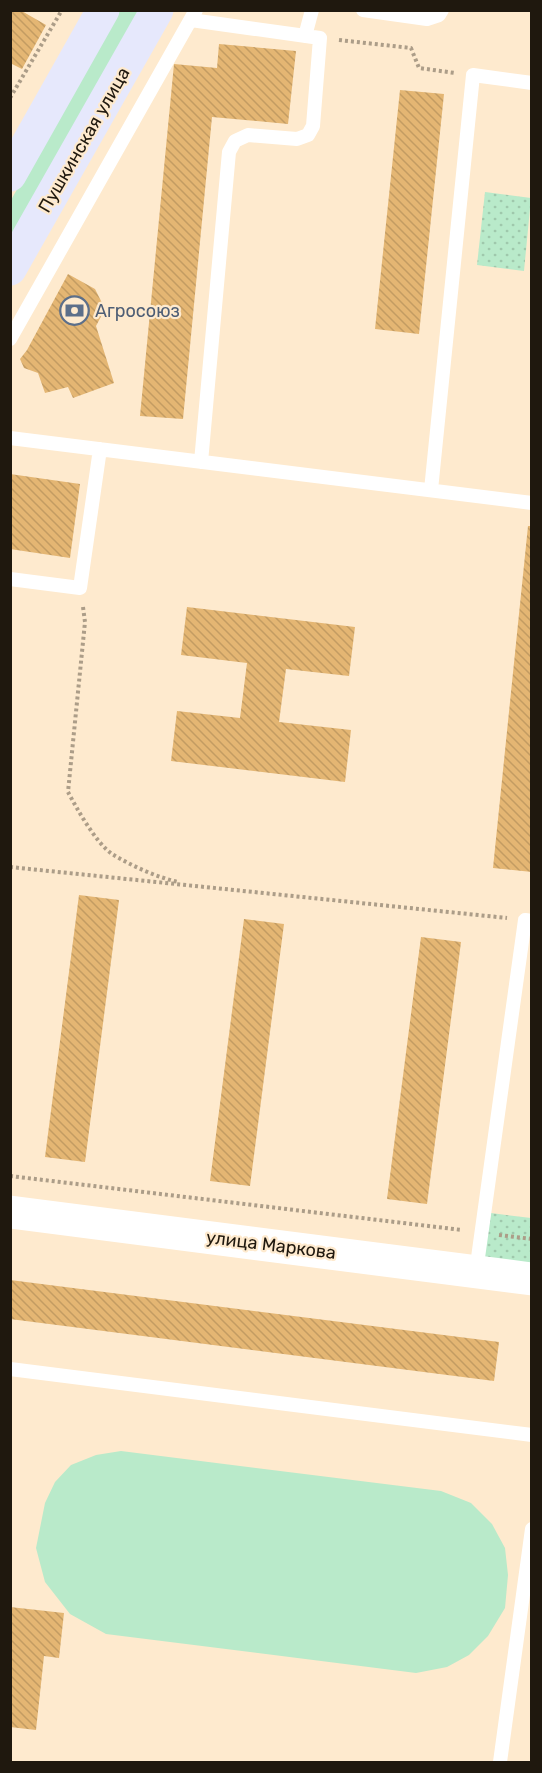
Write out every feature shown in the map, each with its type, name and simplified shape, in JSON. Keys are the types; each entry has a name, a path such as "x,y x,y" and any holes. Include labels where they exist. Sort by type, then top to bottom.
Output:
{"main road":[{"path":"10,175 103,10"},
{"name":"Пушкинская улица","path":"10,269 157,10"}],"street":[{"name":"улица Маркова","path":"10,1212 531,1279"}],"lane":[{"path":"305,36 312,10"},
{"path":"363,10 427,19 439,15 442,10"},
{"path":"10,339 194,15 320,38 313,126 308,135 297,139 248,135 235,141 229,152 201,462"},
{"path":"430,490 473,75 531,83"},
{"path":"10,438 531,503"},
{"path":"10,579 80,588 100,449"},
{"path":"476,1272 528,921"},
{"path":"10,1369 531,1435"},
{"path":"500,1762 531,1529"}],"path":[{"path":"10,98 62,10"},
{"path":"351,42 411,48 418,68 473,75"},
{"path":"80,588 85,622 68,792 81,817 111,853 162,878 193,886"},
{"path":"10,867 528,921"},
{"path":"10,1176 531,1239"}],"green space":[{"path":"118,11 144,11 11,243 11,200"},
{"path":"485,192 531,198 524,271 477,265"},
{"path":"491,1213 531,1218 531,1268 483,1262"},
{"path":"121,1451 441,1491 471,1503 492,1524 505,1548 508,1575 505,1608 488,1636 469,1655 447,1667 416,1673 106,1634 70,1614 45,1582 36,1548 45,1503 55,1482 71,1465 96,1455"}],"building":[{"path":"10,10 20,10 46,25 22,69 10,63"},
{"path":"219,44 296,51 288,124 212,117 183,419 140,416 174,64 217,68"},
{"path":"400,90 444,94 419,334 375,329"},
{"path":"68,274 95,289 105,309 96,326 114,383 73,398 68,387 45,393 38,373 24,368 20,359"},
{"path":"10,474 80,484 70,558 10,549"},
{"path":"528,526 532,526 532,872 493,868"},
{"path":"187,607 355,627 349,676 286,669 279,722 351,730 345,782 171,761 177,711 240,718 247,663 181,655"},
{"path":"79,895 119,900 85,1162 45,1157"},
{"path":"244,919 284,924 250,1186 210,1181"},
{"path":"421,937 461,942 427,1204 387,1199"},
{"path":"10,1280 499,1342 494,1381 10,1319"},
{"path":"10,1607 64,1613 59,1658 44,1656 36,1730 10,1727"}],"place":[{"name":"Агросоюз","path":"74,311"}]}
